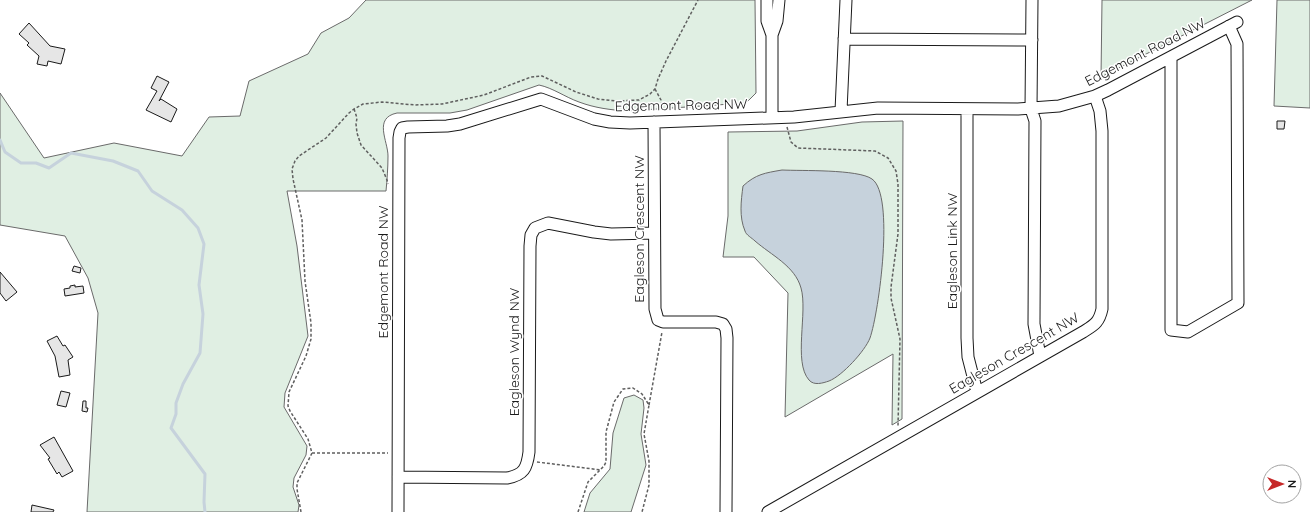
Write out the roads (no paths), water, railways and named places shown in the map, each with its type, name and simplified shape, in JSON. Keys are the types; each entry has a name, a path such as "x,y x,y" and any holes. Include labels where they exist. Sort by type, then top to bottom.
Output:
{"street":[{"path":"767,0 767,21 772,36 772,118"},
{"path":"772,36 777,21 779,0"},
{"path":"841,111 846,0"},
{"path":"1032,0 1031,109 1035,121 1034,324 1040,356"},
{"name":"Edgemont Road NW","path":"398,512 399,138 402,128 460,124 541,100 594,119 610,122 772,118 878,108 1031,109 1058,106 1095,96 1233,24 1237,44 1238,303 1188,332 1172,330 1170,58"},
{"path":"844,39 1032,40"},
{"name":"Eagleson Crescent NW","path":"768,512 1098,322 1102,309 1102,131 1100,111 1095,96"},
{"name":"Eagleson Link NW","path":"968,109 968,357 977,392"},
{"name":"Eagleson Crescent NW","path":"658,122 654,234 655,309 658,320 663,322 716,322 723,324 726,329 726,512"},
{"name":"Eagleson Wynd NW","path":"398,477 507,478 517,476 523,471 528,462 530,246 531,236 535,228 548,223 611,234 654,234"}],"waterway":[{"path":"0,140 5,152 21,163 36,163 49,168 71,153 113,161 138,171 152,191 182,210 198,228 204,244 199,285 203,314 200,353 183,384 176,403 176,414 171,428 205,474 205,512"}]}
